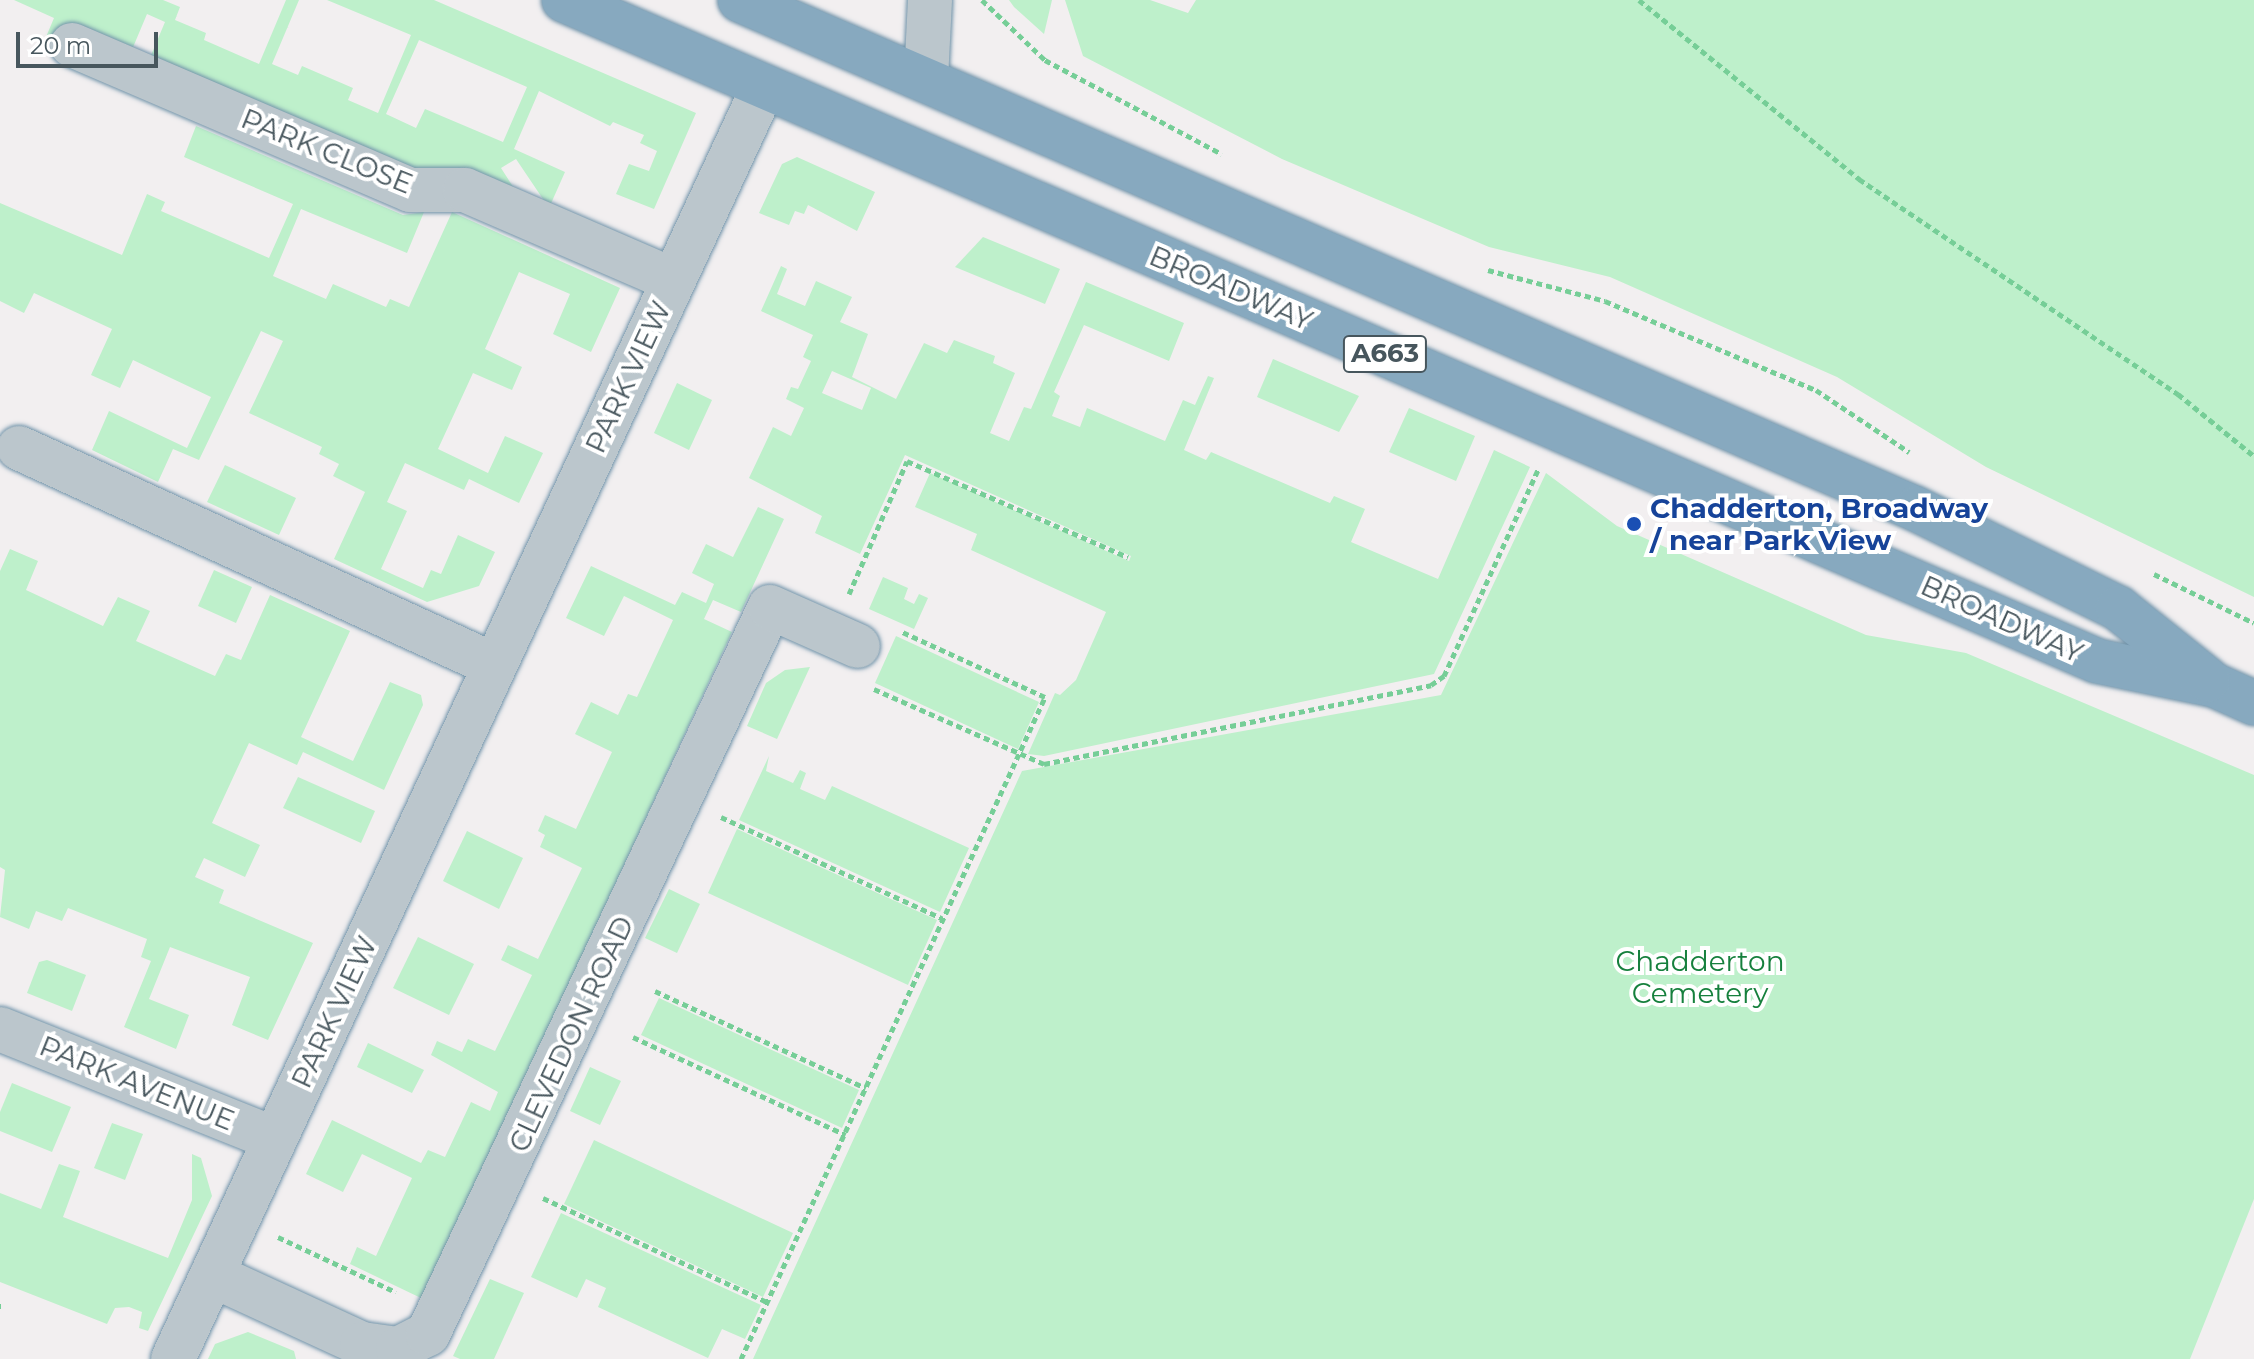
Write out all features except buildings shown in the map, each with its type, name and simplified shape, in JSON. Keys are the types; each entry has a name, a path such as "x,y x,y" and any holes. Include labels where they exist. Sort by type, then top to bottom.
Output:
{"highway":[{"name":"BROADWAY","path":"564,0 2097,661 2214,685 2254,703"},
{"name":"BROADWAY","path":"740,0 1916,509 2118,608 2214,685"}],"street":[{"path":"926,79 930,0"},
{"name":"PARK CLOSE","path":"72,45 410,190 465,190 673,280"},
{"name":"PARK VIEW","path":"173,1359 763,88"},
{"path":"19,448 494,665"},
{"name":"CLEVEDON ROAD","path":"212,1275 362,1344 398,1349 428,1334 770,607 872,653"},
{"name":"PARK AVENUE","path":"0,1029 275,1139"}],"path":[{"path":"982,0 1045,60 1229,157"},
{"path":"1639,0 1859,179 2178,394 2254,456"},
{"path":"1478,267 1605,301 1816,390 1919,457"},
{"path":"843,605 907,461 1128,557"},
{"path":"872,653 1018,755 1044,764 1431,685 1444,676 1541,463"},
{"path":"2140,567 2254,623"},
{"path":"741,1359 1045,697 872,653"},
{"path":"680,798 942,918"},
{"name":"CLEVEDON ROAD","path":"655,991 866,1088"},
{"name":"CLEVEDON ROAD","path":"633,1037 846,1135"},
{"path":"502,1179 767,1302"},
{"path":"263,1230 405,1296"}],"green space":[{"path":"14,0 163,0 180,7 175,20 206,33 204,40 259,64 286,0 299,0 272,64 298,75 302,66 353,88 348,100 378,113 411,35 327,0 434,0 696,113 654,209 616,194 629,164 649,171 657,151 640,143 644,135 613,122 610,126 539,91 514,149 565,172 549,208 516,159 501,168 519,196 426,174 149,60 165,22 147,14 131,52 62,44 46,37 54,18","holes":["419,40 527,87 503,142 425,109 416,128 386,114"]},
{"path":"1009,0 1052,0 1044,34 1014,7"},
{"path":"1065,0 1150,0 1188,13 1196,0 2254,0 2254,597 1986,467 1837,377 1610,277 1489,247 1282,159 1083,56"},
{"path":"196,126 403,215 424,212 407,253 301,209 273,276 326,299 333,284 386,307 390,299 409,307 452,212 620,288 591,352 553,334 570,294 519,272 485,349 522,367 512,390 473,373 438,449 488,473 505,436 543,453 519,503 469,479 464,490 405,463 387,502 407,511 381,569 423,588 431,570 441,574 458,535 495,552 479,586 427,602 334,559 365,492 333,476 339,464 319,454 322,447 249,413 283,341 261,331 199,460 173,449 158,482 92,450 109,411 187,448 211,397 133,360 120,388 91,375 112,329 34,293 24,313 0,301 0,203 122,255 147,194 165,202 161,211 269,258 293,204 184,157"},
{"path":"797,157 875,192 857,231 808,205 804,214 795,211 789,225 759,213 782,164"},
{"path":"983,237 1060,269 1045,304 955,267"},
{"path":"781,266 787,269 777,294 805,306 816,281 852,297 840,322 868,334 852,377 896,399 924,343 947,353 954,340 995,356 993,363 1015,373 990,433 1009,441 1024,407 1031,409 1086,282 1184,323 1169,361 1084,325 1054,392 1060,396 1052,416 1080,427 1087,408 1165,441 1183,400 1195,405 1208,376 1214,378 1184,450 1206,460 1211,452 1330,503 1334,496 1365,509 1351,542 1438,579 1494,450 1530,467 1434,674 1044,756 1028,754 1055,693 1060,695 1076,680 1106,612 971,550 977,534 915,507 930,473 1129,561 1131,556 905,455 860,554 815,533 822,516 749,478 773,427 791,436 804,408 786,399 791,387 798,389 811,361 803,357 813,335 761,311","holes":["832,371 871,388 862,410 822,393"]},
{"path":"1273,359 1359,396 1339,432 1257,397"},
{"path":"677,383 712,400 689,450 654,433"},
{"path":"1409,408 1475,436 1456,481 1389,452"},
{"path":"225,465 296,498 279,535 207,502"},
{"name":"Chadderton Cemetery","path":"1546,473 1617,526 1866,635 1966,653 2254,775 2254,1199 2190,1359 753,1359 1022,771 1441,695"},
{"path":"758,507 784,519 741,612 713,600 704,619 732,632 423,1299 350,1264 357,1247 376,1256 412,1178 362,1154 343,1192 306,1174 332,1120 421,1163 428,1150 445,1157 471,1102 490,1111 498,1092 431,1055 437,1041 462,1052 468,1039 495,1051 532,975 501,960 508,945 538,959 582,868 540,847 545,835 538,831 545,815 576,829 612,752 575,734 591,702 618,715 628,694 637,697 673,620 624,596 604,636 566,618 591,566 675,605 682,592 706,603 714,584 692,573 706,544 733,557"},
{"path":"10,549 38,561 26,590 103,626 118,597 150,611 136,641 215,676 226,654 241,660 270,595 350,631 301,737 353,761 390,682 421,695 423,705 384,790 303,752 297,765 249,743 212,823 260,845 245,877 204,858 195,877 224,890 219,903 313,943 268,1040 232,1025 250,977 170,947 149,999 189,1015 176,1049 124,1027 151,961 141,957 147,939 68,908 62,921 36,911 29,929 0,917 5,870 0,867 0,571"},
{"path":"214,570 252,587 236,623 198,606"},
{"path":"883,577 908,588 904,599 914,604 919,594 928,598 914,629 869,609"},
{"path":"896,636 1039,702 1018,749 875,683"},
{"path":"810,667 777,739 747,726 766,683 785,670"},
{"path":"769,756 766,771 793,783 800,770 806,773 800,789 825,800 832,786 969,848 940,912 739,820"},
{"path":"298,777 375,811 361,843 283,808"},
{"path":"737,829 937,920 908,985 708,893"},
{"path":"467,831 523,858 499,909 443,881"},
{"path":"669,889 700,904 677,953 645,938"},
{"path":"418,937 474,964 449,1015 393,988"},
{"path":"47,960 86,975 72,1011 27,993 39,962"},
{"path":"659,998 859,1090 842,1128 641,1035"},
{"path":"368,1043 424,1070 412,1093 357,1067"},
{"path":"590,1067 621,1081 600,1125 570,1111"},
{"path":"12,1083 71,1107 52,1152 0,1131 0,1112"},
{"path":"112,1123 143,1134 125,1180 94,1168"},
{"path":"594,1140 793,1233 763,1297 564,1204"},
{"path":"192,1154 201,1158 212,1196 148,1331 139,1328 142,1312 129,1307 115,1308 107,1324 0,1282 0,1193 41,1209 59,1164 80,1171 63,1217 168,1258 192,1200"},
{"path":"561,1213 761,1305 745,1339 722,1329 708,1358 598,1307 606,1288 586,1279 577,1298 531,1277"},
{"path":"490,1279 524,1293 494,1359 460,1359 453,1356"},
{"path":"248,1332 294,1351 296,1359 208,1359 215,1344"}],"place":[{"name":"Chadderton, Broadway / near Park View","path":"1634,524"}]}
